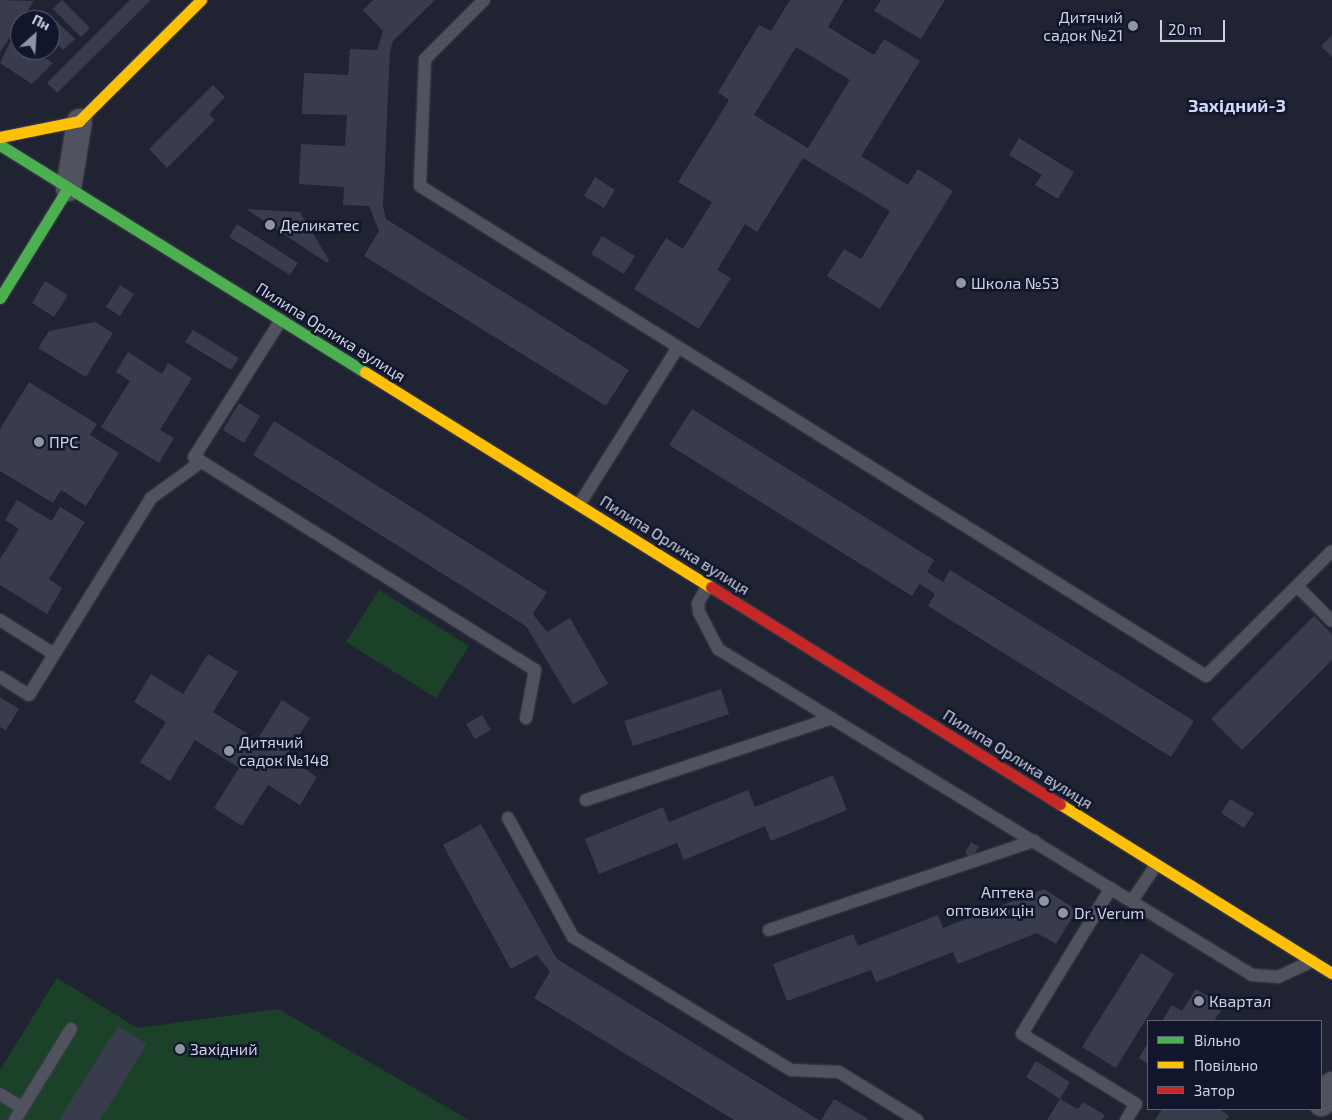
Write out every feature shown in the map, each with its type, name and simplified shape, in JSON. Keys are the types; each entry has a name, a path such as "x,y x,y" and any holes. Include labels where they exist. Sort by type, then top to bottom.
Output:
{"street":[{"path":"0,138 80,121 201,0"},
{"path":"0,298 68,188 80,121"},
{"name":"Пилипа Орлика вулиця","path":"0,145 1332,973"},
{"path":"1322,1101 1332,1084"}],"lane":[{"path":"484,0 425,59 420,186 1206,676 1332,551"},
{"path":"281,320 194,457 535,670 526,718"},
{"path":"579,505 678,347"},
{"path":"0,677 28,694 151,498 201,462"},
{"path":"708,586 698,603 699,612 718,649 1252,975 1278,976 1312,961"},
{"path":"1297,586 1332,621"},
{"path":"0,620 54,654"},
{"path":"586,800 832,718"},
{"path":"508,818 573,937 791,1070 839,1072 917,1120"},
{"path":"769,930 1034,841"},
{"path":"1132,901 1156,865"},
{"path":"1111,888 1022,1034 1136,1104 1126,1120"},
{"path":"15,1120 71,1029"},
{"path":"0,1094 22,1108"}],"green space":[{"path":"379,590 469,646 436,698 346,642"},
{"name":"Західний","path":"57,978 137,1028 278,1009 469,1120 0,1120 0,1070"}],"building":[{"path":"0,0 34,1 28,10 10,10 10,37 0,52"},
{"path":"62,0 90,28 81,37 60,16 60,10 53,9"},
{"path":"130,0 151,0 57,93 47,83"},
{"path":"373,0 435,0 393,41 390,51 383,207 386,219 629,370 606,406 364,256 379,231 369,206 343,205 344,187 299,184 301,144 345,146 347,115 302,114 304,73 348,75 350,49 377,50 383,31 363,10"},
{"path":"790,0 844,0 828,27 874,55 884,39 920,61 861,156 908,185 918,169 953,191 880,309 827,276 844,249 861,259 890,211 803,158 757,232 745,224 717,270 731,278 699,329 634,289 666,238 683,249 712,202 678,182 729,100 718,92 759,25 771,31","holes":["796,47 850,80 808,148 754,115"]},
{"path":"881,0 945,0 921,39 874,11"},
{"path":"60,25 75,39 63,50 60,47"},
{"path":"1332,35 1332,57 1321,46"},
{"path":"10,42 10,60 48,60 53,63 32,84 0,63"},
{"path":"213,85 225,97 209,114 215,120 167,168 149,149"},
{"path":"1019,138 1074,172 1058,199 1035,185 1042,175 1009,155"},
{"path":"595,177 615,190 604,208 584,196"},
{"path":"246,209 300,212 329,260 327,263"},
{"path":"237,224 298,263 290,275 229,237"},
{"path":"602,236 635,256 624,274 591,254"},
{"path":"45,281 68,295 54,317 32,303"},
{"path":"120,285 134,294 120,316 106,307"},
{"path":"95,322 113,333 86,377 38,348 49,331"},
{"path":"193,330 239,358 231,370 185,342"},
{"path":"128,352 162,374 168,363 192,378 160,430 174,438 159,463 101,427 130,381 116,372"},
{"path":"29,382 97,424 90,435 119,453 86,506 61,490 53,503 0,471 0,429"},
{"path":"239,403 260,416 244,443 223,430"},
{"path":"692,409 934,560 927,572 943,582 950,570 1194,721 1171,757 928,606 935,594 928,589 919,584 912,596 669,445"},
{"path":"274,421 547,592 533,614 547,632 570,618 608,684 573,704 526,626 253,455"},
{"path":"17,500 52,521 60,507 85,522 49,579 62,588 47,614 0,585 0,559 19,529 5,520"},
{"path":"1314,616 1332,634 1332,660 1242,750 1211,719"},
{"path":"208,654 238,672 213,712 257,740 282,700 310,718 286,756 317,777 300,805 268,785 242,826 214,808 239,768 195,740 170,781 140,762 166,722 134,702 151,674 183,694"},
{"path":"721,689 729,714 633,746 624,721"},
{"path":"0,697 19,709 6,730 0,727"},
{"path":"482,715 491,730 475,739 466,724"},
{"path":"833,775 847,810 771,841 765,826 684,860 677,843 599,874 585,839 663,807 669,822 748,790 755,807"},
{"path":"1230,799 1254,813 1244,828 1221,813"},
{"path":"481,824 557,959 819,1120 734,1120 534,998 550,972 537,955 511,969 443,845"},
{"path":"971,842 979,847 972,858 965,853"},
{"path":"1044,889 1077,910 1056,944 1037,933 958,964 953,952 876,982 871,970 787,1001 773,964 853,934 858,946 938,915 943,928"},
{"path":"1141,953 1174,974 1116,1068 1082,1047"},
{"path":"1196,989 1224,1006 1215,1020 1163,1020 1172,1005 1182,1011"},
{"path":"118,1026 147,1044 100,1120 59,1120"},
{"path":"1147,1045 1147,1063 1139,1058"},
{"path":"1036,1061 1070,1082 1060,1099 1026,1077"},
{"path":"834,1099 865,1117 869,1120 821,1120"},
{"path":"1060,1099 1078,1109 1083,1102 1105,1115 1102,1120 1047,1120"},
{"path":"1161,1110 1220,1110 1229,1116 1226,1120 1155,1120"}],"traffic: fast":[{"path":"0,145 365,372"},
{"path":"0,298 68,188"}],"traffic: slow":[{"path":"0,137 79,121 201,0"},
{"path":"365,372 711,587"},
{"path":"1060,804 1332,973"}],"traffic: jam":[{"path":"711,587 1060,804"}],"place":[{"name":"Дитячий садок №21","path":"1133,26"},
{"name":"Деликатес","path":"270,225"},
{"name":"Школа №53","path":"961,283"},
{"name":"ПРС","path":"39,442"},
{"name":"Дитячий садок №148","path":"229,751"},
{"name":"Аптека оптових цін","path":"1044,901"},
{"name":"Dr. Verum","path":"1063,913"},
{"name":"Квартал","path":"1199,1001"},
{"name":"Західний","path":"180,1049"}],"district":[{"name":"Західний-3","path":"1237,105"}]}
